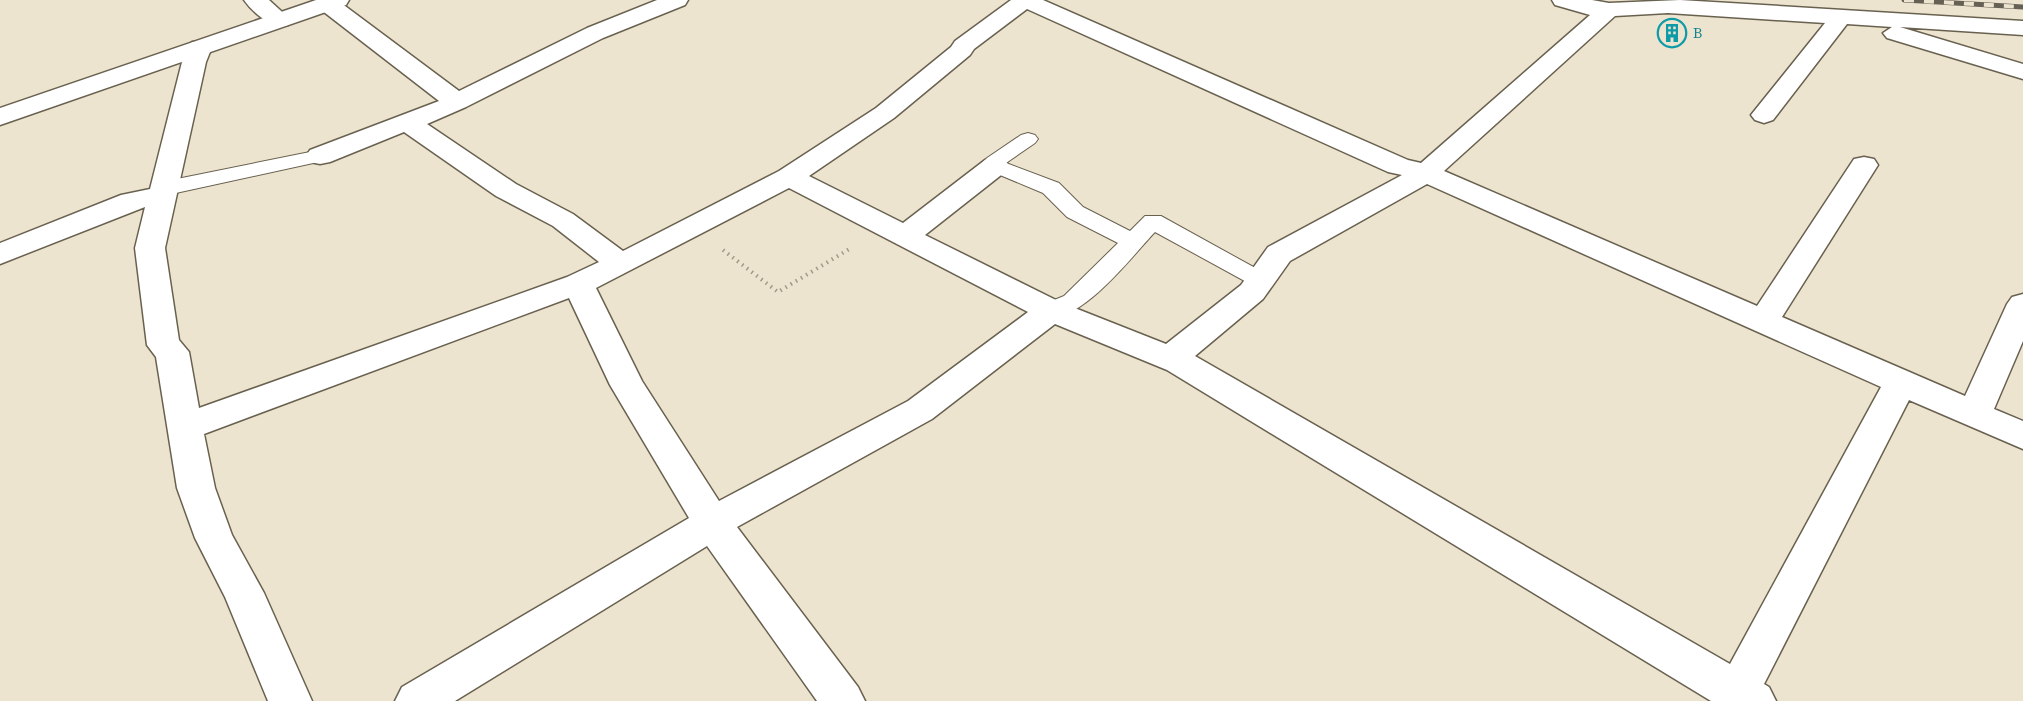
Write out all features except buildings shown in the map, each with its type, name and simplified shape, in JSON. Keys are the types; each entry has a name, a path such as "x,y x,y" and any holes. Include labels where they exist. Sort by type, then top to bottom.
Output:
{"street":[{"path":"255,0 280,20"},
{"path":"320,156 457,102 595,33 677,0"},
{"path":"1563,0 1575,1 1591,8 1609,10 1668,6 2023,28"},
{"path":"187,426 578,284 694,228 789,177 885,113 962,50 963,46 1028,1 1398,166 1426,173 2023,436"},
{"path":"0,117 333,2 457,102"},
{"path":"1169,359 1252,292 1279,254 1426,173 1609,10"},
{"path":"1841,17 2023,72"},
{"path":"1764,115 1841,17"},
{"path":"200,48 194,62 161,192 150,248 163,345 172,352 187,426 196,488 214,538 244,592 290,701"},
{"path":"408,123 506,190 563,220 621,264"},
{"path":"1763,322 1863,165"},
{"path":"894,233 995,166"},
{"path":"789,177 894,233 1051,311 1176,360 1742,698 1901,382"},
{"path":"0,254 131,201 161,192"},
{"path":"578,284 627,385 712,523 843,701"},
{"path":"1974,414 2023,304"},
{"path":"417,701 712,523 920,410 1051,311"}],"lane":[{"path":"1028,139 994,162 995,166 1051,188 1075,212 1132,240"},
{"path":"161,192 320,156"},
{"path":"1051,311 1073,302 1153,221 1260,280"}],"path":[{"path":"694,228 778,292 894,233"}],"railway":[{"path":"1904,0 2023,7"}],"place":[{"name":"B","path":"1672,33"}]}
